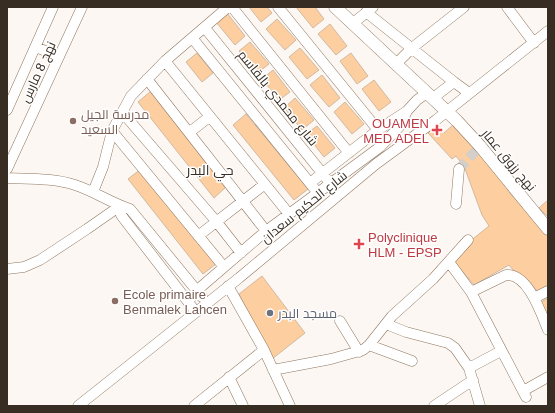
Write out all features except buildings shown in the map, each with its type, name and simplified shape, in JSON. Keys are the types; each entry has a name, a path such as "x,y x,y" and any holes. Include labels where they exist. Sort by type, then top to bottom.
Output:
{"main road":[{"name":"نهج رزوق عمار","path":"335,7 447,111 480,146 548,229"}],"street":[{"path":"7,110 53,7"},
{"name":"نهج 8 مارس","path":"7,169 82,7"},
{"path":"93,192 103,167 112,132 131,96 165,61 193,39 228,7"},
{"path":"232,7 349,153"},
{"path":"278,7 378,130"},
{"path":"396,64 412,48 464,7"},
{"path":"507,7 534,43"},
{"path":"352,24 369,9 412,48 469,93"},
{"name":"شارع محمدي بالقاسم","path":"205,28 331,184"},
{"name":"شارع الحكيم سعدان","path":"78,406 228,286 376,164 447,111 548,31"},
{"path":"193,39 318,193"},
{"path":"36,47 60,57"},
{"path":"214,64 226,55"},
{"path":"165,61 289,214"},
{"path":"147,79 266,231"},
{"path":"310,183 378,130 407,111 417,100 454,82"},
{"path":"237,93 250,84"},
{"path":"188,301 224,267 266,231 380,147 400,126 407,111"},
{"path":"122,112 216,221 241,253"},
{"path":"261,122 273,113"},
{"path":"190,132 209,116"},
{"path":"112,132 224,267"},
{"path":"283,150 295,141"},
{"path":"380,147 388,156"},
{"path":"456,204 459,169"},
{"path":"7,178 60,181 93,192 120,210 195,312"},
{"path":"198,236 265,184"},
{"path":"7,269 24,267 40,260 87,229 120,210 130,209 198,291 206,303"},
{"path":"278,222 289,236"},
{"path":"273,370 359,352 369,345 396,313 420,292 468,240"},
{"path":"449,262 471,292 524,394 548,377"},
{"path":"471,292 506,275 511,274 516,276 526,285 534,298 548,330"},
{"path":"228,286 264,350 290,406"},
{"path":"534,298 548,291"},
{"path":"340,321 359,352"},
{"path":"386,324 406,332 448,343 455,348 469,368 480,406"},
{"path":"369,345 412,362"},
{"path":"194,406 264,350"},
{"path":"469,368 501,351"},
{"path":"229,377 243,406"},
{"path":"434,406 473,380"}],"tunnel":[{"path":"459,169 480,146"}],"place":[{"name":"مدرسة الجيل السعيد","path":"73,121"},
{"name":"OUAMEN MED ADEL","path":"437,130"},
{"name":"Polyclinique HLM - EPSP","path":"359,244"},
{"name":"Ecole primaire Benmalek Lahcen","path":"115,301"},
{"name":"مسجد البدر","path":"270,313"}],"district":[{"name":"حي البدر","path":"210,170"}]}
